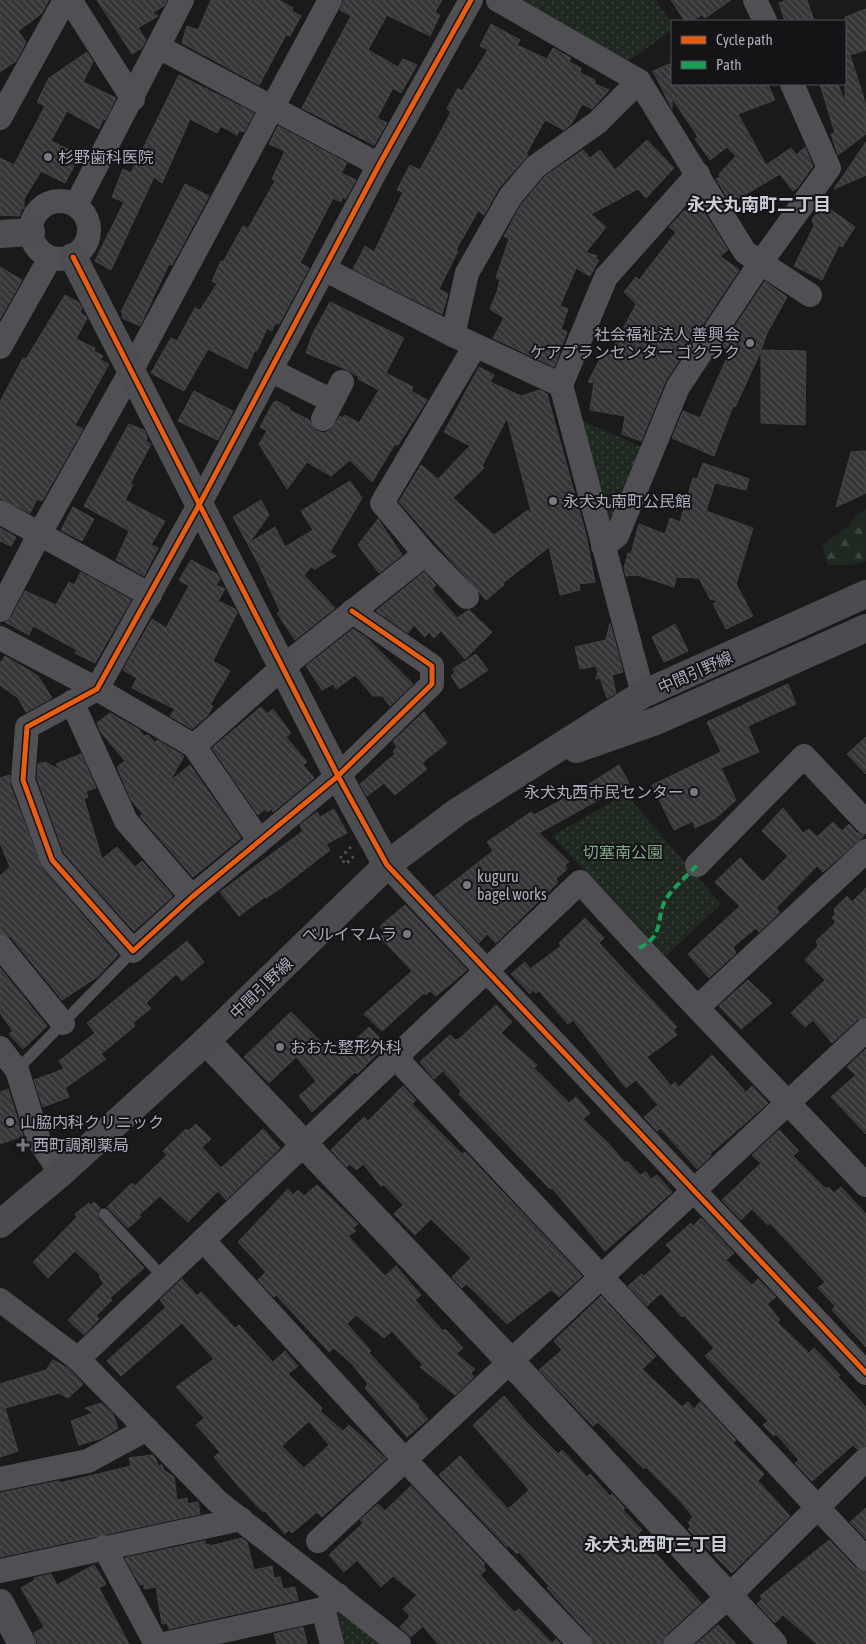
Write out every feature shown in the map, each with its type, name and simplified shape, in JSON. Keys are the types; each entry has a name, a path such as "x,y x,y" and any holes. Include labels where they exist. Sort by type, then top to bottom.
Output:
{"main road":[{"name":"中間引野線","path":"0,1224 61,1174 206,1041 387,865 457,812 643,694 866,594"},
{"name":"中間引野線","path":"532,764 656,721 866,628"}],"street":[{"path":"2,110 65,0"},
{"path":"70,0 133,99"},
{"path":"76,205 133,99 182,0"},
{"path":"0,610 330,0"},
{"path":"352,611 432,666 432,684 338,776 192,897 133,951 52,860 23,780 27,727 97,689 199,505 379,165 471,0"},
{"path":"498,0 639,81 745,252 810,295"},
{"path":"755,0 765,20"},
{"path":"158,47 273,106 379,165"},
{"path":"453,335 467,274 510,197 535,167 598,122 639,81"},
{"path":"603,546 617,536 678,387 761,262 829,168 792,85"},
{"path":"643,694 561,385 606,277 698,174"},
{"path":"0,347 62,257 83,249 90,232 85,214 76,205 61,201 43,206 36,213 32,221 32,232 36,247 62,257 131,370 338,776 387,865 866,1373"},
{"path":"0,234 32,232"},
{"path":"324,269 475,346 561,385"},
{"path":"467,597 425,554 382,503 475,346"},
{"path":"270,370 332,401"},
{"path":"0,512 150,595"},
{"path":"194,746 283,667 425,554"},
{"path":"0,638 97,689 194,746 259,840"},
{"path":"72,702 126,821 192,897"},
{"path":"697,865 804,756 866,822"},
{"path":"698,1007 866,851"},
{"path":"78,1359 580,882 639,948 698,1007 866,1185"},
{"path":"0,946 63,1023"},
{"path":"318,1541 866,1030"},
{"path":"206,1041 510,1361 773,1644"},
{"path":"0,1048 17,1070 39,1140 61,1174"},
{"path":"396,1058 866,1559"},
{"path":"203,1240 405,1460 580,1644"},
{"path":"0,1300 78,1359 217,1501 241,1519 330,1602 399,1644"},
{"path":"0,1479 88,1461 147,1429"},
{"path":"676,1644 729,1596 866,1459"},
{"path":"0,1571 104,1547 241,1519"},
{"path":"104,1547 156,1644"},
{"path":"164,1644 330,1602"},
{"path":"330,1602 332,1644"},
{"path":"0,1603 22,1644"}],"lane":[{"path":"17,1070 133,951"},
{"path":"104,1214 164,1278"}],"path":[{"path":"355,844 340,858 346,864 359,852"}],"green space":[{"path":"516,0 656,0 671,22 671,31 629,61"},
{"path":"579,419 646,449 618,518 606,528"},
{"path":"866,509 866,561 852,565 828,565 822,545 850,525 853,518"},
{"name":"切塞南公園","path":"626,794 721,904 666,956 552,836"},
{"path":"342,1609 382,1644 339,1644 331,1612"}],"building":[{"path":"0,0 49,0 41,14 18,31 26,42 16,61 0,72"},
{"path":"97,0 167,0 164,6 152,13 158,16 138,28 146,40 142,48 132,54"},
{"path":"211,0 279,0 293,8 292,11 301,16 290,36 286,35 259,85 182,43 187,26 198,30"},
{"path":"344,0 442,0 435,12 440,15 430,36 387,15 368,50 398,67 403,59 417,65 401,93 393,88 377,118 387,123 374,145 302,108 351,16 340,10"},
{"path":"671,0 731,0 705,18 702,15 693,20 684,20"},
{"path":"787,0 807,0 814,20 785,20 779,3"},
{"path":"866,9 866,50 850,55 866,105 866,134 838,155 831,134 835,133 820,85 838,85 845,103 845,17"},
{"path":"491,24 520,40 517,45 547,59 553,48 571,58 569,62 581,68 580,73 595,80 595,84 609,90 592,109 582,104 572,123 564,130 545,120 526,154 528,155 499,188 484,215 478,211 456,250 458,251 439,289 448,294 442,314 353,269 365,246 374,252 403,192 397,190 410,165 420,170 451,112 447,109 458,88 462,91 488,50 480,46"},
{"path":"87,52 93,62 83,82 116,98 105,120 103,119 99,129 67,111 51,141 80,155 65,183 41,171 24,199 24,209 21,208 20,216 0,215 0,158 14,165 45,106 37,102 49,78"},
{"path":"671,63 671,85 768,85 775,100 738,114 766,165 791,148 796,155 805,147 813,166 793,191 780,174 731,203 716,179 720,177 719,174 736,156 727,147 710,160 695,139 698,137 672,98 672,109 653,71"},
{"path":"179,75 254,113 244,132 239,130 237,135 221,126 217,133 190,119 162,183 154,177 111,270 95,261 124,202 112,197 123,169 131,173"},
{"path":"278,126 347,163 341,173 356,180 345,199 342,197 341,202 333,198 300,263 309,268 279,324 275,323 272,331 267,328 247,369 208,349 184,391 151,373 171,338 177,341 195,308 200,310 217,284 212,281 221,261 223,262 243,226 248,229 275,181 272,179 285,151 269,144"},
{"path":"647,140 674,168 646,198 638,189 591,214 606,227 586,252 597,256 596,259 599,260 590,276 576,268 560,306 568,309 561,329 567,332 554,367 493,338 504,318 490,309 500,280 496,278 509,239 504,236 521,205 544,177 583,150 590,158 600,150 615,170"},
{"path":"866,142 866,175 834,189"},
{"path":"185,184 209,196 172,265 169,264 140,326 122,318 123,313 121,312"},
{"path":"698,203 728,250 720,256 739,270 666,380 641,441 622,434 625,416 590,410 594,383 588,382 603,353 609,356 636,304 624,292 636,277 639,280 676,232 669,227 685,210 688,213"},
{"path":"823,204 855,227 842,247 839,245 822,280 794,266 814,226 812,220"},
{"path":"0,267 22,280 0,319"},
{"path":"765,281 787,297 767,333 761,350 806,351 805,425 761,423 761,351 735,407 733,406 714,456 672,438 683,411 700,418 730,351 722,346"},
{"path":"65,295 78,302 82,308 80,312 87,318 76,339 95,348 94,351 103,356 100,360 109,364 75,425 83,429 42,501 37,499 30,513 0,498 0,402 23,358 26,359"},
{"path":"330,302 404,338 386,373 413,387 411,391 427,400 398,445 395,444 372,482 350,460 331,476 307,462 287,489 259,444 267,431 260,427 273,403 276,401 290,408 289,410 309,420 316,431 324,433 331,430 340,416 343,418 345,415 359,423 379,390 358,379 359,377 348,370 306,353 312,335"},
{"path":"479,367 494,375 490,382 521,396 540,390 547,394 586,535 595,582 579,584 580,590 560,595 549,547 503,583 504,585 486,600 399,502 421,465 438,479 470,446 444,432","holes":["507,418 532,515 528,510 494,535 453,498 484,468 482,466"]},
{"path":"194,391 233,411 218,440 178,421"},
{"path":"129,424 144,430 147,437 146,441 151,444 130,484 133,485 125,500 165,521 151,545 158,548 144,576 116,560 129,531 84,506"},
{"path":"866,451 866,493 836,507 851,452"},
{"path":"703,463 749,479 746,490 715,483 706,511 753,528 736,584 753,616 726,629 713,604 718,601 710,599 699,578 676,577 674,587 637,575 626,576 624,568 628,553 631,554 639,524 665,534 670,518 680,522 693,478 697,479"},
{"path":"350,481 362,498 330,552 336,556 315,569 311,567 304,575 335,608 295,640 277,613 280,611 258,563 233,517 261,500 269,515 249,543 275,527 285,547 313,530 301,511"},
{"path":"73,507 94,519 82,541 61,530"},
{"path":"378,519 402,555 379,573 358,545"},
{"path":"0,528 16,537 11,546 0,541"},
{"path":"191,560 217,574 220,579 216,585 225,589 218,601 235,609 237,613 213,661 230,671 210,705 213,706 207,716 192,729 170,716 175,709 132,688 137,678 123,670 152,619 166,628 189,586 179,580"},
{"path":"81,572 131,600 95,663 75,653 77,650 33,626 29,635 5,622 12,616 25,591 56,605 69,582 74,585"},
{"path":"424,572 436,585 432,589 457,618 469,610 492,632 465,659 441,631 434,638 429,632 425,637 414,625 408,633 376,611"},
{"path":"610,623 623,672 612,675 616,693 607,698 600,678 596,679 598,672 596,666 580,669 575,647 606,640"},
{"path":"675,624 688,651 664,662 652,637"},
{"path":"353,629 367,638 413,684 390,706 382,696 373,696 355,675 336,689 333,684 322,690 306,666"},
{"path":"476,654 488,670 460,689 451,676 455,673 453,669"},
{"path":"5,656 38,676 52,698 26,712 18,698 0,685 0,663"},
{"path":"788,684 796,704 748,726 759,752 721,768 736,800 716,818 695,828 693,821 674,830 652,785 721,752 707,722"},
{"path":"261,707 267,714 273,709 291,733 286,737 307,762 303,765 314,778 273,812 272,809 267,812 265,809 258,815 212,748"},
{"path":"424,712 447,743 422,763 427,769 395,795 384,783 367,796 360,784 395,754 393,751 397,747 393,741"},
{"path":"110,713 138,729 144,736 148,735 155,743 157,740 184,756 170,781 190,765 241,838 193,877 140,816 143,814 131,800 117,767 125,761 100,731 97,723"},
{"path":"866,737 866,774 847,754"},
{"path":"81,754 96,788 86,791 88,797 84,799 102,859 117,847 135,867 142,861 173,896 134,931 64,853 37,778 38,764 45,762 60,770 56,764"},
{"path":"619,765 629,783 539,833 569,862 565,865 567,869 556,879 558,882 496,943 487,934 479,943 435,896 493,851 487,842 531,812 534,815 578,791"},
{"path":"10,775 10,785 42,869 118,955 97,977 62,1000 11,937 0,933 0,876 10,867 0,843 0,778"},
{"path":"783,808 803,833 809,829 817,837 833,822 842,831 849,824 856,832 865,835 823,872 817,866 776,908 780,912 759,932 756,928 733,947 736,953 709,978 688,954 740,906 715,882 740,858 763,882 788,856 762,831"},
{"path":"334,809 347,833 326,844 330,850 281,888 239,916 220,892 303,831 300,825 317,812 320,817"},
{"path":"866,888 866,1017 857,1020 832,1043 813,1020 805,1027 791,1013 825,980 805,960 818,946 816,941 836,922 832,918 835,914 834,909 847,896 852,902"},
{"path":"405,905 467,970 436,996 430,991 426,995 424,993 382,1031 364,1014 412,971 380,937 385,933 380,926"},
{"path":"585,918 604,938 599,943 677,1027 673,1030 677,1035 647,1057 671,1086 675,1082 679,1087 712,1055 746,1092 752,1086 768,1103 710,1154 711,1156 697,1169 660,1128 657,1131 644,1117 658,1105 636,1080 626,1088 573,1020 568,1024 539,991 536,993 533,990 530,994 511,974 525,962 530,969 561,946 559,943"},
{"path":"187,941 204,962 182,981 176,974 146,1003 151,1008 133,1023 135,1026 101,1054 106,1059 65,1088 69,1097 43,1107 34,1080 64,1069 59,1061 95,1033 87,1023"},
{"path":"0,968 47,1026 23,1049 9,1034 13,1031 0,1013"},
{"path":"748,980 772,1003 741,1029 719,1006"},
{"path":"496,1005 512,1022 501,1033 537,1065 534,1068 569,1103 576,1097 590,1113 583,1119 609,1144 625,1163 627,1161 640,1175 646,1172 651,1179 657,1175 672,1192 605,1251 552,1188 550,1189 459,1094 461,1091 443,1071 434,1079 420,1062 450,1035 455,1040 459,1039"},
{"path":"291,1012 334,1055 345,1043 349,1046 369,1027 386,1045 357,1074 355,1072 312,1112 299,1096 316,1081 296,1057 269,1083 244,1057"},
{"path":"866,1049 866,1134 831,1097 856,1075 847,1067"},
{"path":"403,1086 416,1100 412,1104 462,1154 465,1152 582,1276 559,1297 551,1290 507,1324 466,1284 462,1288 452,1277 471,1258 431,1219 415,1235 394,1214 403,1205 384,1185 381,1186 363,1164 357,1170 350,1164 347,1167 331,1150 364,1117 368,1121"},
{"name":"山脇内科クリニック","path":"8,1089 23,1136 0,1144 0,1092"},
{"path":"196,1124 211,1139 202,1147 221,1168 263,1129 280,1148 226,1200 218,1191 188,1222 160,1196 128,1228 107,1207 132,1183 135,1186 167,1155 163,1151 186,1129 188,1131"},
{"path":"779,1130 799,1151 793,1156 826,1189 828,1187 834,1193 841,1187 866,1214 866,1347 832,1310 835,1306 818,1288 825,1282 770,1223 768,1225 752,1209 741,1220 722,1200 761,1163 752,1155"},
{"path":"317,1185 358,1224 352,1228 356,1231 348,1236 385,1276 396,1266 421,1295 415,1300 443,1331 445,1329 463,1348 456,1354 475,1369 471,1373 474,1377 455,1395 420,1367 423,1365 392,1331 384,1338 356,1315 347,1324 371,1351 369,1353 419,1406 418,1408 428,1419 407,1437 365,1388 368,1384 352,1364 334,1348 329,1352 276,1295 274,1297 258,1280 266,1272 238,1242 288,1189 293,1195 298,1190 304,1196"},
{"path":"94,1202 100,1208 97,1212 99,1219 144,1268 110,1298 112,1300 96,1316 99,1319 84,1335 68,1320 104,1283 99,1277 101,1276 75,1251 48,1278 33,1262 77,1217 75,1214 89,1203 91,1205"},
{"path":"701,1218 734,1253 726,1260 752,1285 758,1279 776,1297 767,1304 780,1320 777,1322 809,1353 814,1348 840,1375 838,1377 866,1407 866,1446 857,1449 853,1445 812,1481 795,1463 799,1460 776,1434 774,1436 763,1425 768,1421 705,1356 714,1348 684,1315 682,1317 661,1293 647,1306 628,1286 642,1274 644,1276 672,1251 666,1245 691,1223 693,1226"},
{"path":"182,1279 197,1296 201,1292 235,1328 239,1325 273,1362 285,1351 298,1366 288,1374 322,1408 320,1411 343,1431 349,1425 386,1459 322,1517 317,1512 292,1533 289,1530 285,1534 265,1511 262,1511 240,1488 214,1457 220,1452 196,1425 204,1418 176,1387 214,1359 182,1323 121,1376 107,1361 166,1307 160,1300","holes":["309,1421 329,1445 304,1468 282,1446"]},
{"path":"601,1296 656,1356 642,1369 682,1407 688,1402 694,1409 700,1402 736,1440 733,1443 764,1474 758,1481 790,1516 732,1573 688,1529 691,1526 688,1523 693,1517 681,1502 646,1467 644,1469 598,1422 593,1426 539,1370 562,1350 554,1341"},
{"path":"53,1360 69,1369 83,1384 68,1398 59,1393 5,1408 18,1451 0,1457 0,1384 46,1370"},
{"path":"504,1396 528,1424 558,1454 562,1450 587,1477 590,1474 610,1496 612,1494 625,1508 623,1510 642,1530 638,1534 701,1603 667,1634 663,1644 593,1644 590,1635 547,1588 549,1586 519,1552 517,1554 508,1545 507,1547 439,1475 460,1456 508,1509 529,1490 473,1425"},
{"path":"101,1403 113,1414 118,1428 102,1438 79,1445 71,1421 93,1413 85,1408"},
{"path":"152,1455 156,1459 158,1466 162,1465 164,1470 174,1477 177,1500 187,1498 188,1504 198,1502 200,1514 0,1557 0,1493 59,1481 60,1483 131,1466 129,1458"},
{"path":"411,1486 485,1564 483,1566 486,1570 480,1575 514,1612 519,1609 552,1643 556,1639 561,1644 438,1644 423,1626 411,1637 400,1627 410,1616 403,1609 417,1595 393,1576 381,1587 357,1560 344,1572 329,1555 363,1523 360,1520 378,1504 385,1511"},
{"path":"866,1508 866,1539 850,1522"},
{"path":"242,1538 247,1542 254,1570 272,1566 274,1578 280,1577 283,1589 295,1587 298,1600 169,1629 167,1623 162,1624 156,1587 144,1589 144,1584 140,1585 125,1558 205,1541 205,1545 209,1544 210,1546"},
{"path":"829,1540 856,1568 866,1572 866,1644 817,1644 783,1615 775,1623 757,1604 762,1599 760,1596"},
{"path":"94,1565 106,1584 99,1588 129,1644 38,1644 34,1633 44,1627 21,1588 35,1580 34,1578 51,1574 57,1585"},
{"path":"718,1625 736,1644 696,1644"},
{"path":"303,1627 307,1644 277,1644 274,1634"}],"marked path":[{"path":"639,948 648,943 657,931 664,903 668,896 697,865"}],"cycle path":[{"path":"352,611 432,666 432,684 338,776 192,897 133,951 52,860 23,780 27,727 97,689 199,505 379,165 471,0"},
{"path":"73,257 338,776 387,865 866,1373"}],"place":[{"name":"杉野歯科医院","path":"48,157"},
{"name":"社会福祉法人 善興会 ケアプランセンター ゴクラク","path":"750,343"},
{"name":"永犬丸南町公民館","path":"553,501"},
{"name":"永犬丸西市民センター","path":"694,792"},
{"name":"kuguru bagel works","path":"467,885"},
{"name":"ベルイマムラ","path":"407,934"},
{"name":"おおた整形外科","path":"280,1047"},
{"name":"山脇内科クリニック","path":"10,1122"},
{"name":"西町調剤薬局","path":"23,1145"}],"district":[{"name":"永犬丸南町二丁目","path":"759,205"},
{"name":"永犬丸西町三丁目","path":"656,1545"}]}
